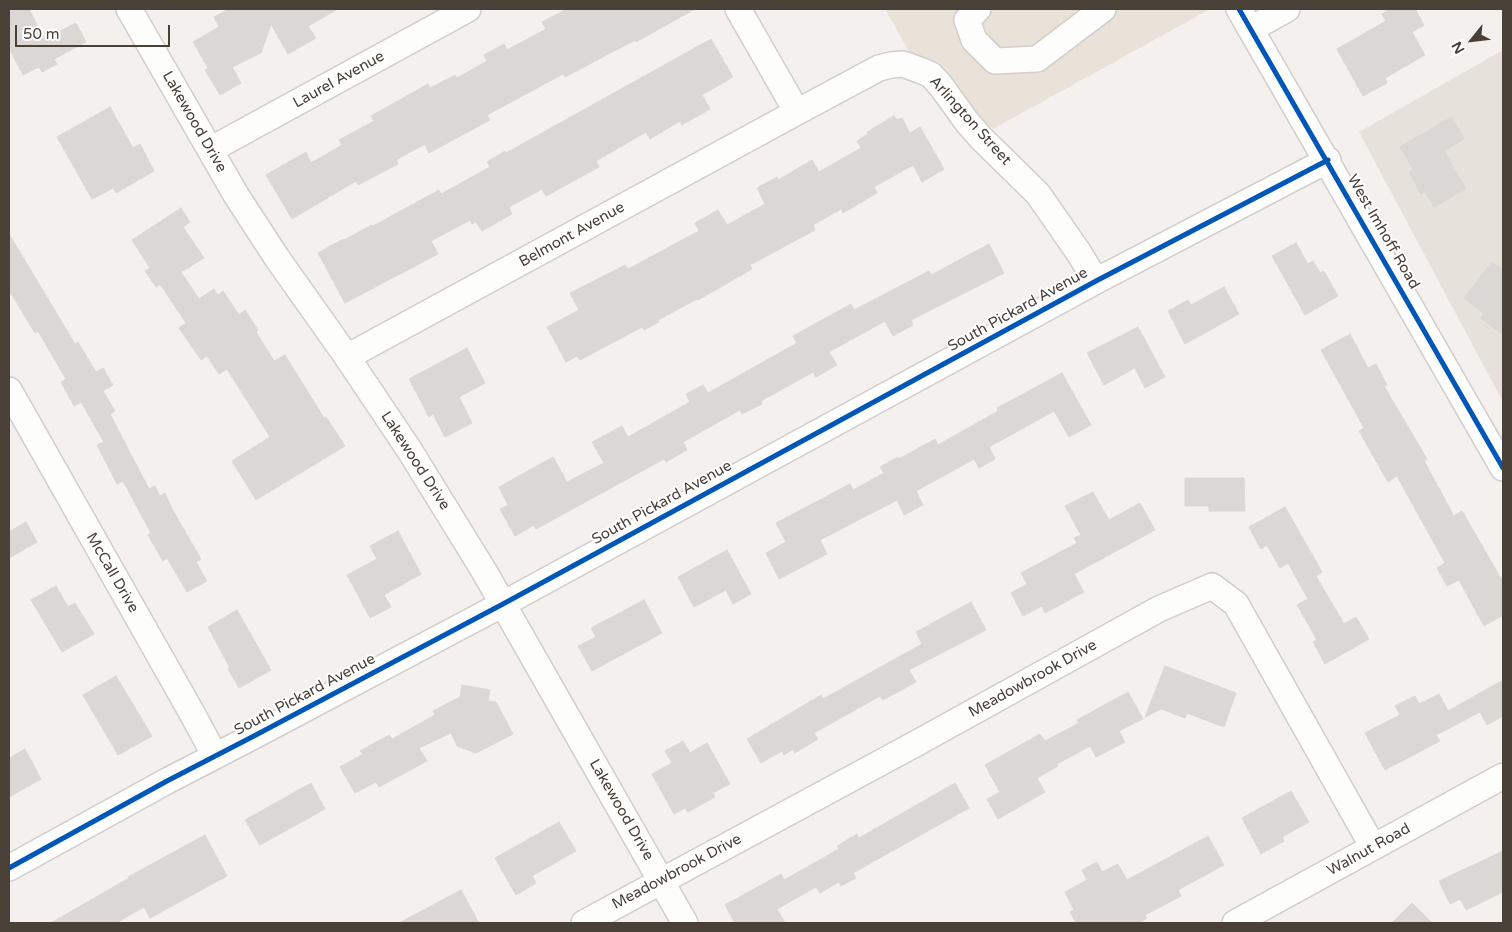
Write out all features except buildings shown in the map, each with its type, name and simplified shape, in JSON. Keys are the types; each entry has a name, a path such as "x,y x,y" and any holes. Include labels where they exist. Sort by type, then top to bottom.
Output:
{"street":[{"name":"Lakewood Drive","path":"129,9 236,195 277,258 410,451 484,571 685,923"},
{"name":"Laurel Avenue","path":"210,150 468,9"},
{"path":"738,9 797,112"},
{"path":"978,9 967,20 974,40 995,61 1037,58 1103,9"},
{"path":"1245,19 1288,9"},
{"name":"West Imhoff Road","path":"1245,19 1328,160 1503,468"},
{"name":"Arlington Street","path":"797,112 879,68 891,65 911,66 931,75 976,132 1038,194 1079,252 1096,281"},
{"name":"Belmont Avenue","path":"347,357 797,112"},
{"name":"South Pickard Avenue","path":"9,868 166,781 502,604 1096,281 1328,160"},
{"name":"McCall Drive","path":"9,390 194,715 215,756"},
{"name":"Meadowbrook Drive","path":"584,923 1160,609 1212,586 1236,604 1373,847"},
{"name":"Walnut Road","path":"1235,923 1503,776"}],"shaded area":[{"path":"885,9 1210,9 993,129 969,107 946,73 929,60 910,53"},
{"path":"1503,50 1503,402 1359,132"}],"cycle path":[{"path":"1239,9 1503,468"},
{"path":"9,868 167,781 503,604 1096,281 1328,160"}]}
